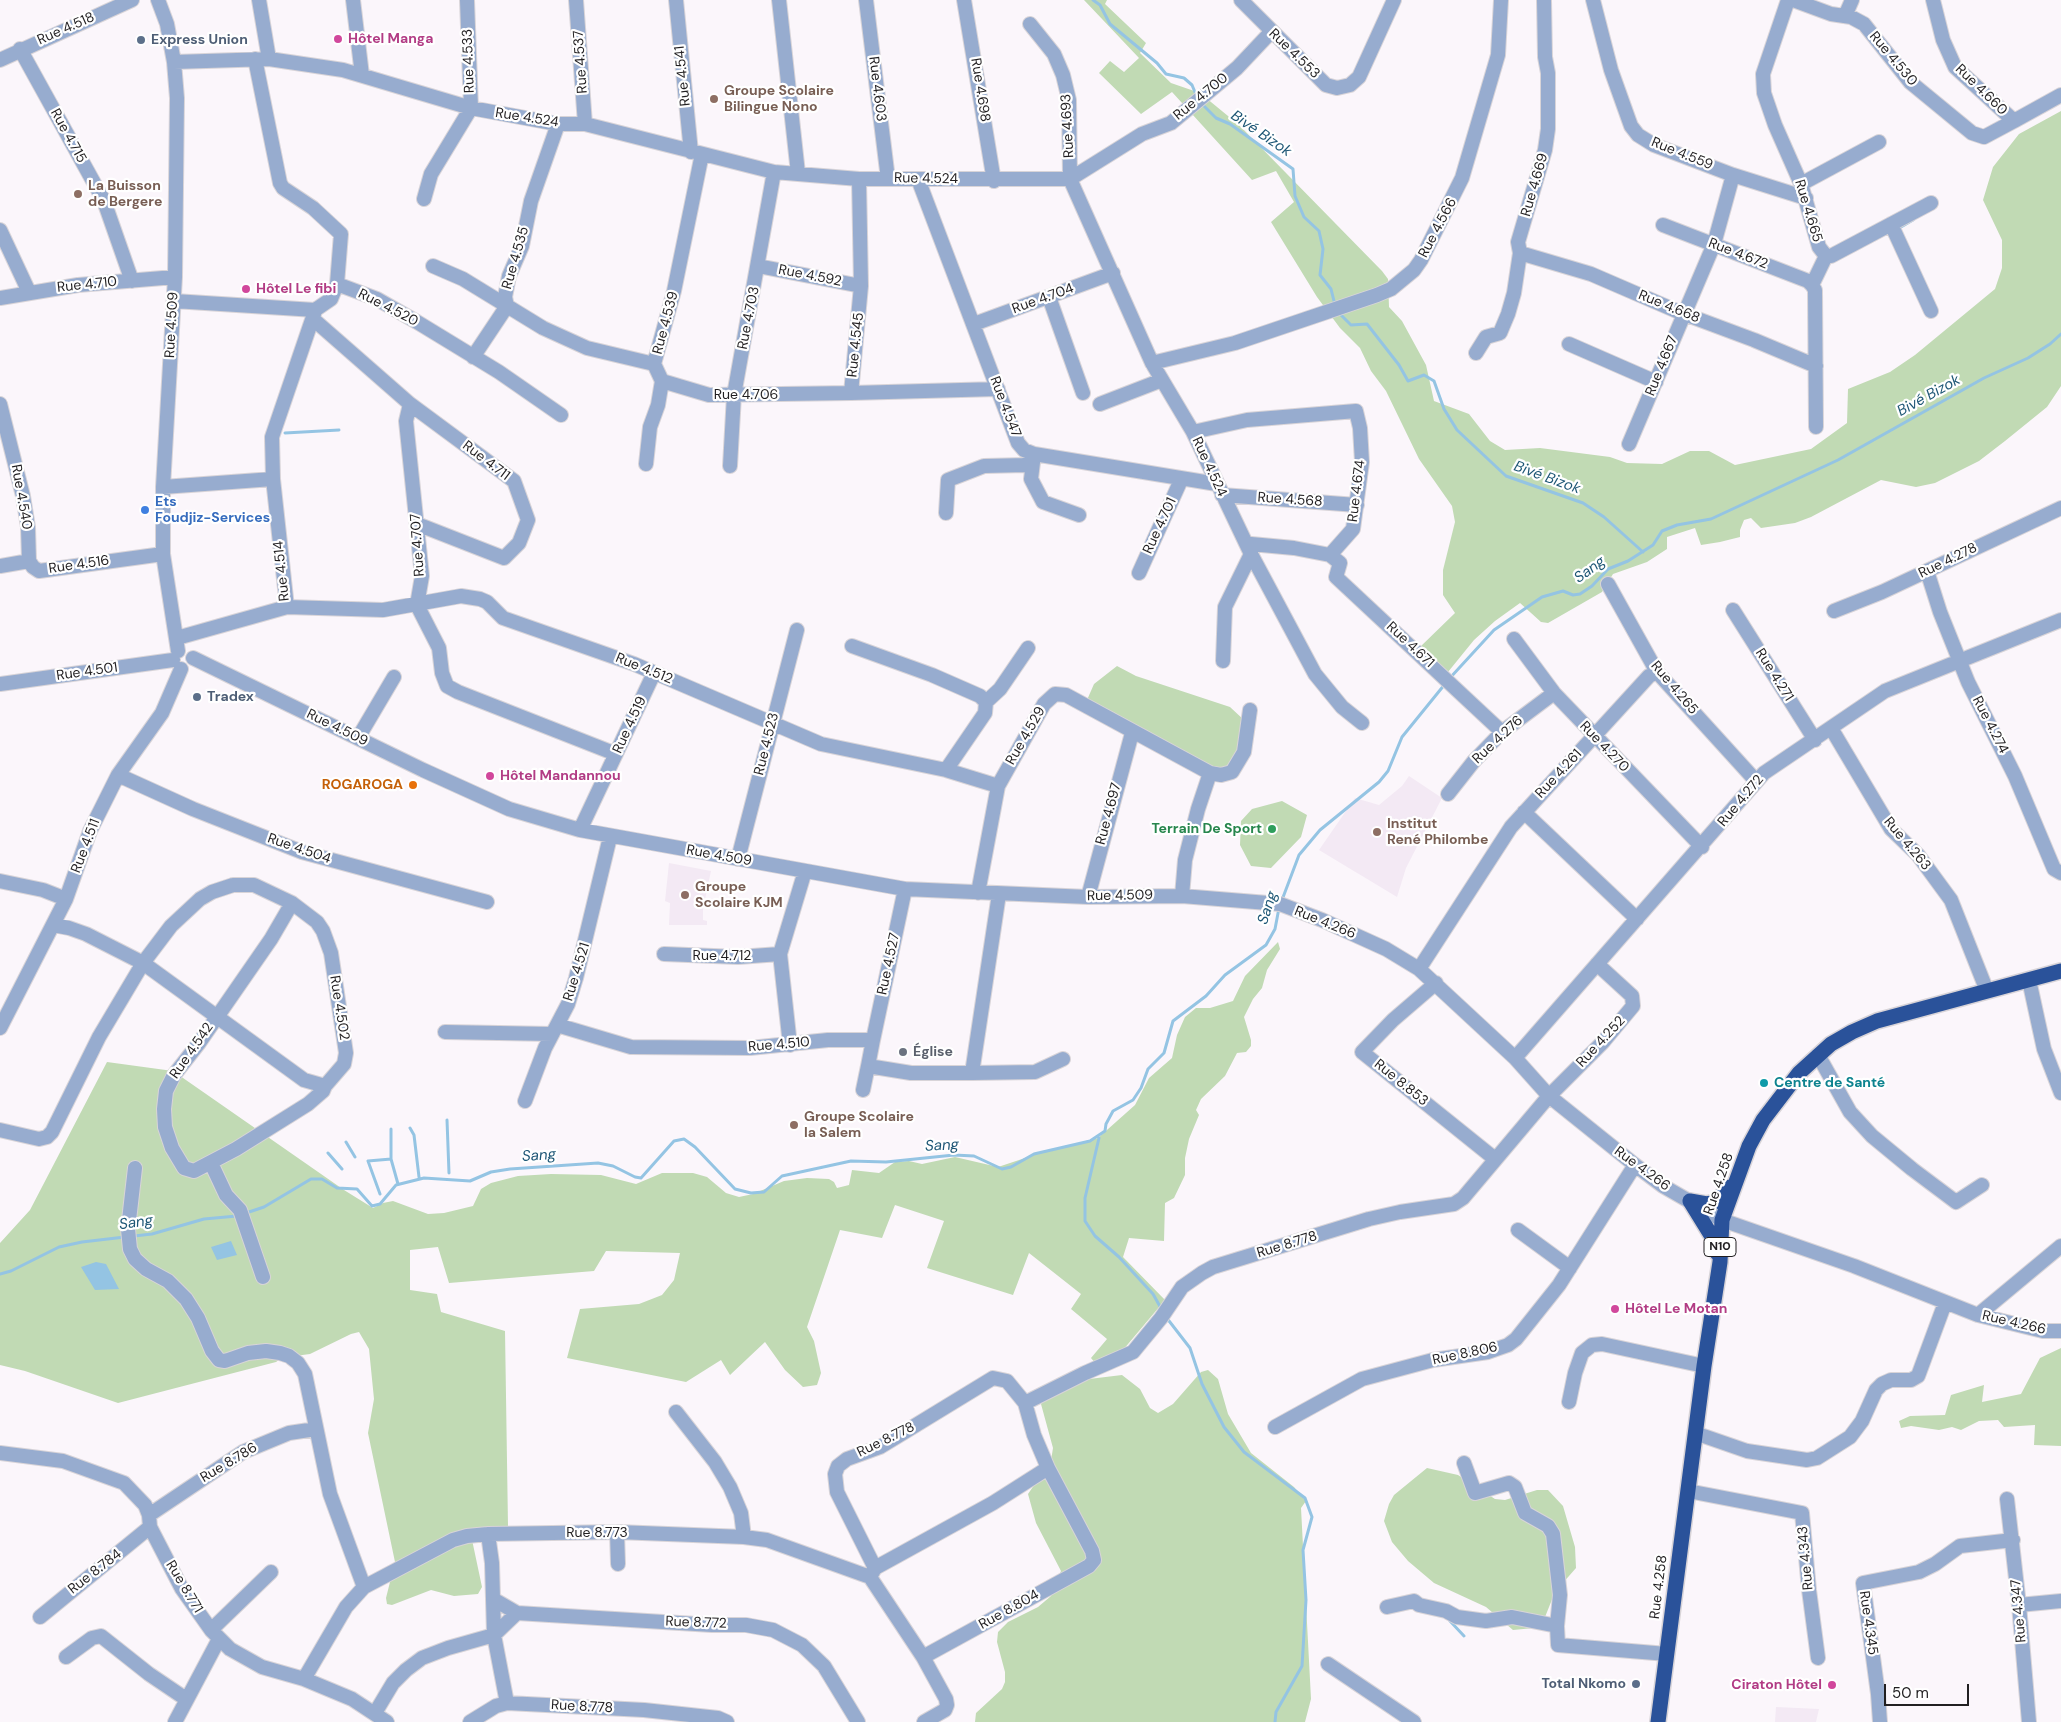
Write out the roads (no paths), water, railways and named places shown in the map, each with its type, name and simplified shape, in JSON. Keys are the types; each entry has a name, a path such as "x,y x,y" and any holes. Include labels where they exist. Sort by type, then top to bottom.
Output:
{"highway":[{"name":"Rue 4.258","path":"1658,1722 1704,1366 1720,1262 1722,1220 1736,1180 1763,1120 1799,1073 1831,1044 1852,1032 1877,1021 2061,971"},
{"path":"1690,1201 1707,1204 1715,1202 1736,1180"},
{"path":"1690,1201 1711,1235 1720,1262"}],"street":[{"name":"Rue 4.518","path":"0,60 20,49 132,0"},
{"name":"Rue 4.509","path":"158,0 167,24 174,62 177,98 175,277 163,487 163,554 177,654 186,650 193,658 509,809 610,837 905,888 978,894 1088,897 1182,896 1280,904"},
{"path":"259,0 262,59 280,184 313,208 341,234 337,284 331,298 314,314"},
{"path":"354,0 362,75"},
{"name":"Rue 4.533","path":"424,199 430,174 471,108 467,0"},
{"name":"Rue 4.537","path":"576,0 585,124"},
{"name":"Rue 4.541","path":"676,0 696,153"},
{"path":"779,0 798,173"},
{"name":"Rue 4.603","path":"866,0 888,179"},
{"name":"Rue 4.698","path":"964,0 994,180"},
{"name":"Rue 4.553","path":"1241,0 1326,85 1337,88 1350,85 1359,78 1388,2"},
{"name":"Rue 4.566","path":"1152,363 1234,342 1377,295 1391,289 1414,270 1462,178 1498,55 1501,0"},
{"name":"Rue 4.669","path":"1476,353 1486,337 1500,333 1514,293 1520,253 1518,242 1540,173 1548,129 1548,74 1545,57 1544,0"},
{"name":"Rue 4.559","path":"1593,0 1611,70 1631,126 1638,135 1654,145 1733,175 1806,198"},
{"name":"Rue 4.665","path":"1788,0 1763,74 1764,93 1775,125 1801,184 1819,247 1826,256 1812,285"},
{"name":"Rue 4.530","path":"1793,0 1864,24 1901,72 1920,91 1972,133 1984,137"},
{"path":"1845,16 1852,0"},
{"name":"Rue 4.660","path":"1933,0 1943,40 1955,68 2014,121"},
{"name":"Rue 4.693","path":"1030,24 1054,54 1063,75 1069,100 1070,178"},
{"name":"Rue 4.700","path":"1070,178 1142,134 1171,122 1237,68 1271,32"},
{"name":"Rue 4.715","path":"20,49 104,201 132,281"},
{"name":"Rue 4.524","path":"174,62 262,59 343,70 471,108 558,124 585,124 774,172 859,179 994,180 1070,178 1152,363 1193,432 1251,554 1318,680 1342,707 1362,723"},
{"name":"Rue 4.660","path":"1984,137 2061,95"},
{"name":"Rue 4.535","path":"473,357 508,306 505,297 509,276 522,246 531,201 558,124"},
{"path":"1801,184 1879,142"},
{"name":"Rue 4.539","path":"508,306 543,328 587,348 654,364 674,291 696,153"},
{"name":"Rue 4.703","path":"730,466 734,395 774,172"},
{"name":"Rue 4.667","path":"1629,444 1714,244 1733,175"},
{"name":"Rue 4.545","path":"859,179 861,286 851,393 998,389"},
{"name":"Rue 4.547","path":"918,179 1018,442 1024,450 1034,454"},
{"path":"1826,256 1831,256 1931,203"},
{"path":"1891,224 1931,311"},
{"name":"Rue 4.672","path":"1663,225 1808,281 1812,285"},
{"path":"0,230 29,292"},
{"name":"Rue 4.668","path":"1520,253 1591,274 1683,314 1754,340 1816,366"},
{"path":"433,266 463,279 508,306"},
{"name":"Rue 4.592","path":"758,266 861,286"},
{"name":"Rue 4.704","path":"974,324 1113,273"},
{"name":"Rue 4.710","path":"0,298 29,292 175,277"},
{"name":"Rue 4.520","path":"337,284 377,299 473,357 561,415"},
{"path":"1812,285 1815,290 1816,427"},
{"path":"1049,297 1083,393"},
{"path":"174,301 314,314 410,404"},
{"name":"Rue 4.514","path":"177,654 287,607 271,456 275,425 314,314"},
{"path":"1569,344 1656,382"},
{"path":"646,464 650,427 658,405 662,381 654,364"},
{"path":"1100,404 1162,380"},
{"name":"Rue 4.706","path":"662,381 709,395 851,393"},
{"name":"Rue 4.540","path":"0,404 23,496 28,527 29,562"},
{"name":"Rue 4.707","path":"410,404 406,421 422,576 417,605"},
{"name":"Rue 4.711","path":"410,404 514,481 528,520 519,543 504,558 417,524"},
{"name":"Rue 4.674","path":"1193,432 1247,420 1356,411 1360,428 1362,462 1353,528 1342,538 1337,549 1330,555"},
{"path":"1034,454 1181,480 1219,489"},
{"path":"946,513 948,480 984,466 1026,465 1034,454"},
{"path":"1034,454 1032,479 1043,502 1079,515"},
{"path":"163,487 273,479"},
{"name":"Rue 4.701","path":"1139,573 1181,480"},
{"name":"Rue 4.568","path":"1219,489 1357,505"},
{"name":"Rue 4.278","path":"1834,611 1927,572 2061,508"},
{"path":"1223,661 1225,607 1251,554 1251,544 1330,555"},
{"name":"Rue 4.516","path":"0,566 29,562 39,571 163,554"},
{"name":"Rue 4.671","path":"1330,555 1340,563 1336,578 1502,732"},
{"name":"Rue 4.274","path":"1927,572 1940,612 1968,682 2015,776 2054,869 2061,873"},
{"name":"Rue 4.265","path":"1608,584 1657,672 1756,781"},
{"name":"Rue 4.512","path":"287,607 383,610 461,596 480,599 488,602 503,618 634,664 821,744 946,770 998,786"},
{"path":"417,605 439,648 442,674 450,689 616,754"},
{"name":"Rue 4.271","path":"1733,610 1815,740"},
{"name":"Rue 4.272","path":"1515,1058 1702,847 1756,781 1774,765 1815,740 1885,691 2061,620"},
{"name":"Rue 4.523","path":"738,859 797,630"},
{"name":"Rue 4.270","path":"1514,640 1554,693 1594,737 1702,847"},
{"path":"852,646 932,675 980,696 986,702"},
{"path":"946,770 985,713 986,702 1000,689 1028,648"},
{"name":"Rue 4.501","path":"0,684 177,654"},
{"name":"Rue 4.511","path":"0,1028 66,899 90,831 118,775 162,712 177,654"},
{"name":"Rue 4.261","path":"1418,969 1496,849 1524,812 1648,676 1657,672"},
{"name":"Rue 4.519","path":"580,830 654,674"},
{"path":"358,738 394,677"},
{"name":"Rue 4.276","path":"1448,794 1474,760 1502,732 1554,693"},
{"name":"Rue 4.529","path":"978,894 998,786 1044,704 1056,694 1066,695 1132,733 1210,773"},
{"path":"1182,896 1186,860 1198,809 1210,773 1221,775 1232,772 1244,752 1250,710"},
{"name":"Rue 4.263","path":"1830,728 1891,829 1918,855 1951,900 1987,991"},
{"name":"Rue 4.697","path":"1088,897 1107,818 1132,733"},
{"name":"Rue 4.504","path":"118,775 193,809 302,852 487,902"},
{"path":"1524,812 1637,919"},
{"name":"Rue 4.521","path":"525,1101 532,1078 568,1004 610,837"},
{"path":"790,1045 780,954 805,871"},
{"path":"0,881 43,890 66,899"},
{"name":"Rue 4.502","path":"0,1130 39,1139 46,1137 52,1132 99,1037 143,963 171,926 200,899 212,892 233,885 254,885 292,903 317,922 331,953 346,1053 344,1064 325,1086"},
{"name":"Rue 4.527","path":"873,1040 905,888"},
{"path":"972,1073 999,894"},
{"name":"Rue 4.542","path":"292,903 272,939 199,1043 174,1075 166,1091 165,1127 178,1162 184,1168 194,1171 211,1163 308,1104 323,1091 325,1086"},
{"name":"Rue 4.266","path":"1280,904 1322,920 1386,949 1418,969 1436,982 1515,1058 1549,1096 1635,1166 1722,1220 1854,1266 1978,1315 2043,1331 2061,1332"},
{"path":"53,925 86,934 143,963 304,1080 325,1086"},
{"name":"Rue 4.712","path":"664,954 738,958 780,954"},
{"name":"Rue 4.252","path":"1549,1096 1603,1042 1633,1006 1632,996 1597,964"},
{"path":"2029,980 2044,1049 2061,1093"},
{"name":"Rue 8.853","path":"1436,982 1393,1020 1362,1052 1495,1159"},
{"name":"Rue 4.510","path":"446,1032 555,1029 631,1047 750,1048 828,1040 873,1040"},
{"path":"863,1090 873,1040"},
{"path":"1818,1055 1850,1112 1872,1136 1912,1168 1956,1202 1982,1185"},
{"path":"868,1066 918,1074 1035,1072 1063,1059"},
{"name":"Rue 8.778","path":"1025,1403 1085,1373 1133,1352 1161,1318 1182,1287 1207,1270 1370,1219 1400,1212 1454,1204 1462,1198 1549,1096"},
{"path":"211,1163 226,1194 240,1210 263,1277"},
{"name":"Rue 8.806","path":"1275,1427 1362,1379 1396,1369 1488,1352 1516,1339 1570,1268 1635,1166"},
{"path":"135,1168 128,1229 130,1250 135,1259 146,1269 168,1281 186,1299 198,1318 212,1351 219,1360 225,1361 248,1353 266,1351 289,1356 298,1363 304,1374 310,1393 330,1494 364,1587 346,1607 304,1679"},
{"path":"1518,1230 1570,1268"},
{"path":"1978,1315 2061,1246"},
{"path":"1695,1434 1747,1451 1807,1460 1827,1453 1850,1437 1862,1421 1876,1390 1882,1384 1891,1380 1911,1380 1918,1376 1946,1303"},
{"path":"1569,1402 1575,1373 1582,1353 1592,1345 1602,1344 1704,1366"},
{"name":"Rue 8.778","path":"924,1722 945,1710 947,1705 923,1657 872,1573 837,1492 835,1474 838,1466 847,1459 880,1447 923,1423 993,1378 1007,1381 1025,1403 1034,1435 1048,1468"},
{"path":"676,1412 715,1462 730,1487 741,1513 744,1537"},
{"name":"Rue 8.786","path":"150,1521 244,1452 289,1433 316,1429"},
{"name":"Rue 8.771","path":"0,1453 63,1461 124,1483 138,1496 182,1589 215,1634 242,1658 262,1667 304,1679 352,1699 387,1722"},
{"path":"1464,1463 1475,1493 1509,1483 1515,1487 1525,1512 1548,1526 1553,1534 1560,1595 1557,1626 1558,1645 1667,1654"},
{"path":"872,1573 993,1503 1048,1468"},
{"name":"Rue 8.804","path":"923,1657 1089,1566 1094,1560 1092,1551 1048,1468"},
{"name":"Rue 4.343","path":"1688,1491 1802,1513 1818,1658"},
{"name":"Rue 4.347","path":"2007,1499 2019,1605 2029,1722"},
{"name":"Rue 8.784","path":"40,1617 150,1521"},
{"path":"617,1532 618,1564"},
{"name":"Rue 8.773","path":"364,1587 453,1540 488,1534 617,1532 744,1537 767,1540 872,1573"},
{"path":"488,1534 492,1563 494,1635 507,1703"},
{"name":"Rue 4.345","path":"1880,1722 1863,1584 1866,1581 1919,1572 1935,1564 1960,1546 2012,1540"},
{"path":"175,1722 215,1634 271,1572"},
{"name":"Rue 8.772","path":"494,1599 517,1613 712,1625 746,1625 773,1630 802,1645 824,1666 858,1722"},
{"path":"1387,1607 1414,1601 1419,1605 1446,1611 1457,1617 1486,1620 1512,1617 1557,1626"},
{"path":"2019,1605 2061,1601"},
{"path":"375,1713 393,1682 422,1658 448,1648 494,1635 517,1613"},
{"path":"66,1657 92,1638 101,1636 149,1674 186,1698"},
{"path":"1328,1664 1414,1722"},
{"name":"Rue 8.778","path":"470,1722 496,1706 507,1703 676,1717 718,1718 727,1722"}],"water":[{"path":"231,1241 237,1255 217,1260 211,1247"},
{"path":"96,1262 106,1264 119,1289 95,1290 81,1267"}],"waterway":[{"name":"Bivé Bizok","path":"1093,0 1100,5 1110,24 1157,63 1166,74 1184,78 1192,85 1197,97"},
{"name":"Bivé Bizok","path":"1200,102 1216,118 1230,124 1293,169 1295,196 1304,217 1319,231 1323,249 1320,275 1331,289 1335,305"},
{"path":"1901,227 1913,220"},
{"name":"Bivé Bizok","path":"1339,313 1351,325 1367,324 1399,365 1408,381 1424,375 1434,381 1444,409 1457,430 1506,476 1583,503 1604,517 1643,552"},
{"name":"Bivé Bizok","path":"1449,679 1494,630 1542,597 1563,591 1573,595 1580,594 1592,586 1608,569 1628,561 1653,545 1662,531 1677,525 1711,519 1838,460 1984,378 2028,358 2050,344 2061,334"},
{"path":"285,433 339,430"},
{"name":"Sang","path":"1282,900 1299,855 1320,830 1379,782 1388,771 1402,737 1445,684"},
{"name":"Sang","path":"246,1213 264,1207 311,1179 322,1179 337,1188 357,1189 372,1206 380,1204 396,1185 424,1178 470,1181 491,1172 510,1169 598,1163 613,1166 641,1178 674,1141 684,1139 695,1147 735,1189 751,1193 764,1192 782,1176 851,1161 886,1162 954,1155 974,1156 1002,1169 1011,1167 1034,1154 1090,1141 1105,1131 1106,1124 1113,1111 1133,1100 1141,1088 1148,1069 1164,1053 1173,1021 1206,996 1225,975 1266,945 1275,929 1279,908"},
{"path":"447,1120 449,1173"},
{"path":"410,1128 414,1135 419,1177"},
{"path":"391,1129 391,1159 398,1184"},
{"path":"1099,1138 1085,1198 1085,1221 1095,1236 1119,1257 1153,1294 1162,1310"},
{"path":"346,1142 355,1157"},
{"path":"328,1153 342,1169"},
{"path":"380,1194 368,1161 391,1159"},
{"name":"Sang","path":"134,1236 152,1234 204,1219 237,1216"},
{"name":"Sang","path":"0,1274 11,1271 59,1247 125,1237"},
{"path":"1166,1317 1190,1348 1202,1384 1224,1427 1244,1452 1305,1498 1312,1517 1303,1550 1306,1600 1302,1666 1276,1712 1275,1722"},
{"path":"1450,1621 1464,1636"}],"place":[{"name":"Hôtel Manga","path":"338,39"},
{"name":"Express Union","path":"141,40"},
{"name":"Groupe Scolaire Bilingue Nono","path":"714,99"},
{"name":"La Buisson de Bergere","path":"78,194"},
{"name":"Hôtel Le fibi","path":"246,289"},
{"name":"Ets Foudjiz-Services","path":"145,510"},
{"name":"Tradex","path":"197,697"},
{"name":"Hôtel Mandannou","path":"490,776"},
{"name":"ROGAROGA","path":"413,785"},
{"name":"Terrain De Sport","path":"1272,829"},
{"name":"Institut René Philombe","path":"1377,832"},
{"name":"Groupe Scolaire KJM","path":"685,895"},
{"name":"Église","path":"903,1052"},
{"name":"Centre de Santé","path":"1764,1083"},
{"name":"Groupe Scolaire la Salem","path":"794,1125"},
{"name":"Hôtel Le Motan","path":"1615,1309"},
{"name":"Total Nkomo","path":"1636,1684"},
{"name":"Ciraton Hôtel","path":"1832,1685"}]}
